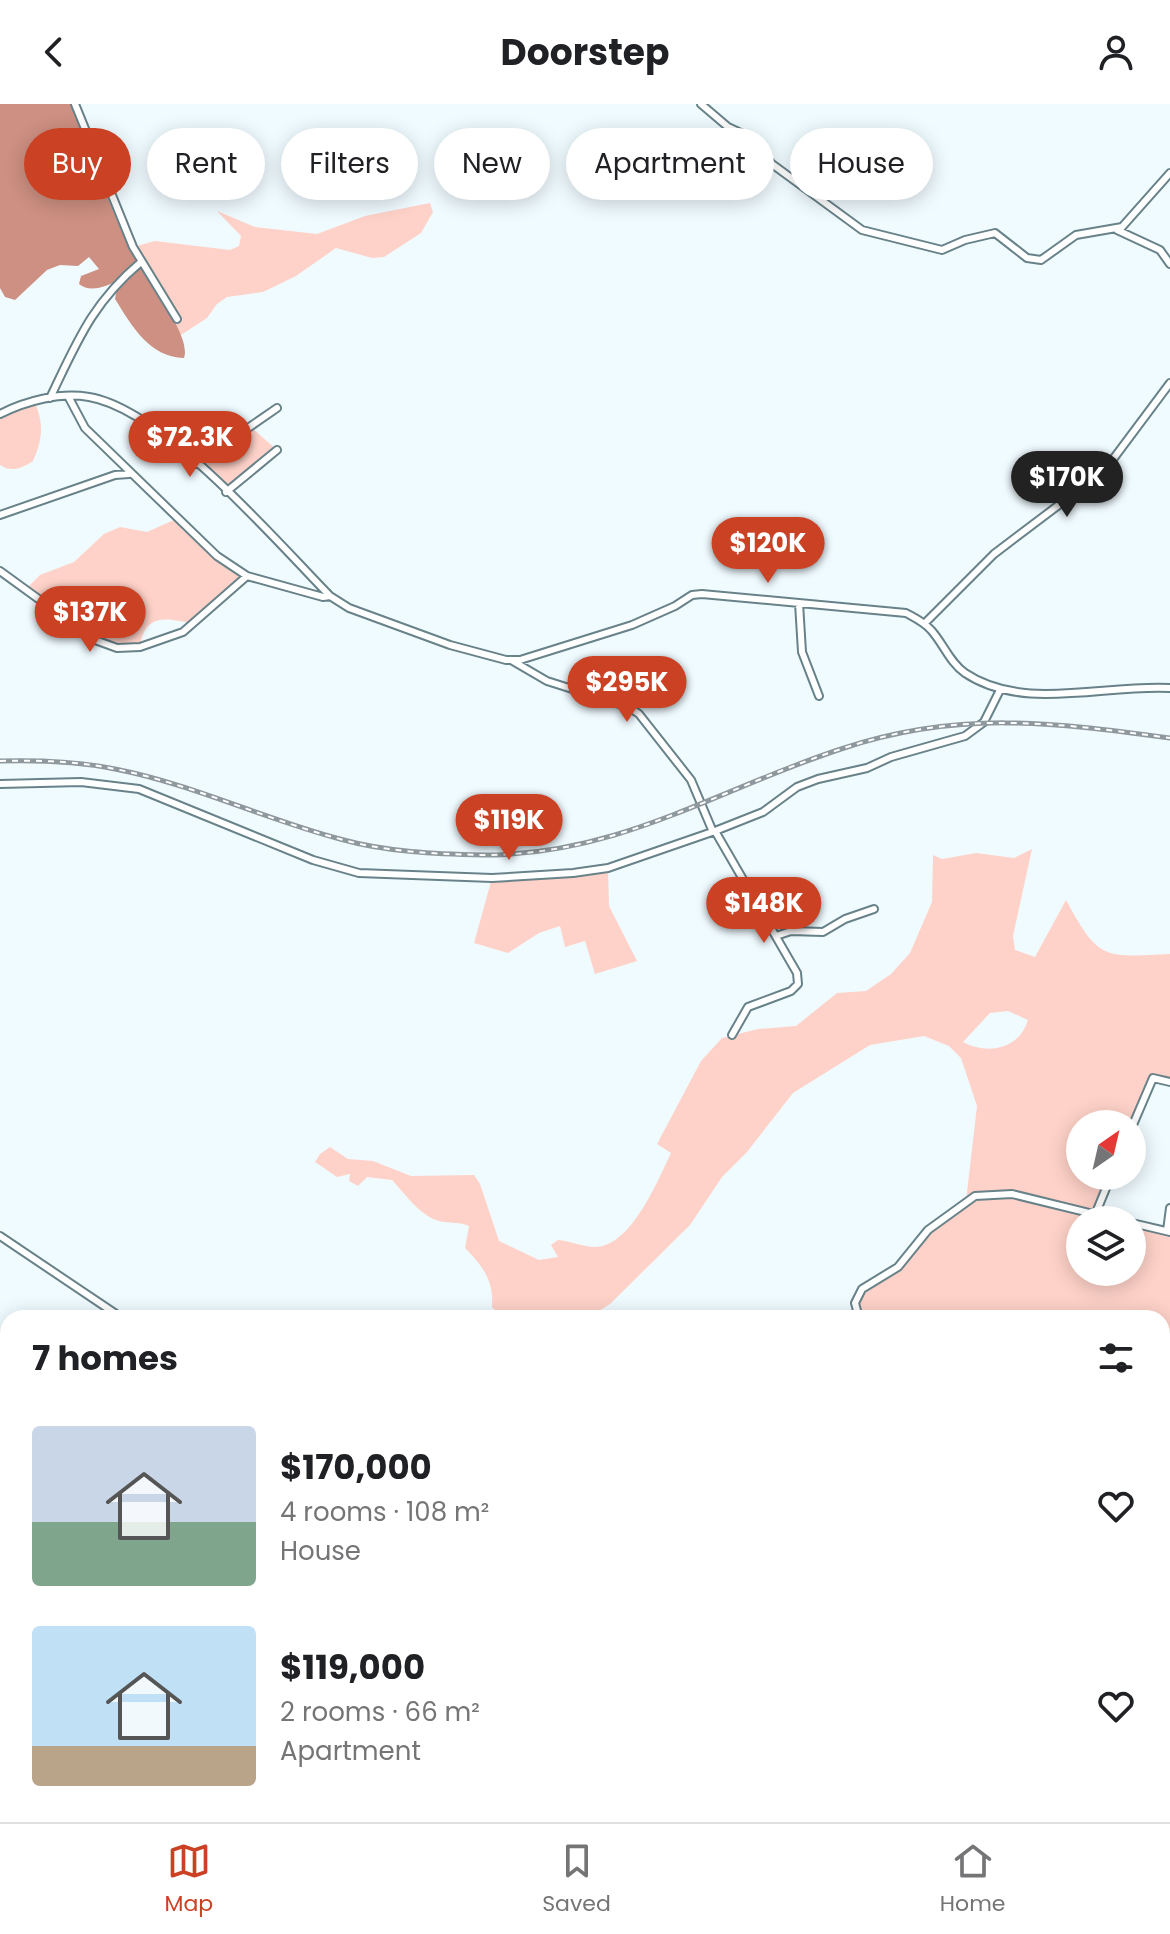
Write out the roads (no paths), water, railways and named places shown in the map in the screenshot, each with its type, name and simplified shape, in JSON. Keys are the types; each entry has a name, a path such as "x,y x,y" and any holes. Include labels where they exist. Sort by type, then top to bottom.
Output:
{"street":[{"path":"75,104 140,263 177,319"},
{"path":"701,104 728,127 743,134 772,164 851,224 888,238 942,250 965,240 995,233 1035,262 1076,235 1096,229 1116,230 1160,250 1170,264"},
{"path":"1116,230 1128,221 1170,173"},
{"path":"50,398 92,314 118,282 140,263"},
{"path":"925,623 994,554 1105,470 1170,383"},
{"path":"68,396 85,428 129,474 217,556 247,576 327,597 450,645 511,660 547,681 629,707 639,714 691,780 714,832 797,973 798,984 791,991 748,1007 732,1035"},
{"path":"0,414 50,398 68,396 86,396 131,411 170,439 226,492 327,597"},
{"path":"196,464 277,408"},
{"path":"226,492 277,450"},
{"path":"0,515 115,475 129,474"},
{"path":"0,571 95,640 117,648 140,647 183,632 247,576"},
{"path":"511,660 577,645 622,629 675,606 692,595 906,613 925,623 961,671 1000,690 1065,696 1112,688 1170,688"},
{"path":"799,603 802,652 819,696"},
{"path":"0,784 81,782 139,789 334,868 390,875 492,878 573,873 608,868 714,832 763,812 797,787 818,779 867,768 891,757 965,736 984,722 1000,690"},
{"path":"776,936 791,931 823,932 845,919 874,909"},
{"path":"1139,1110 1153,1078 1170,1082"},
{"path":"857,1310 855,1303 862,1289 898,1267 928,1230 975,1196 1012,1194 1066,1208"},
{"path":"1146,1226 1168,1232 1170,1208"},
{"path":"0,1236 110,1310"}],"railway":[{"path":"0,761 58,762 115,769 172,783 312,831 357,843 411,852 484,855 533,852 624,832 841,749 925,729 965,724 1044,724 1170,738"}]}
